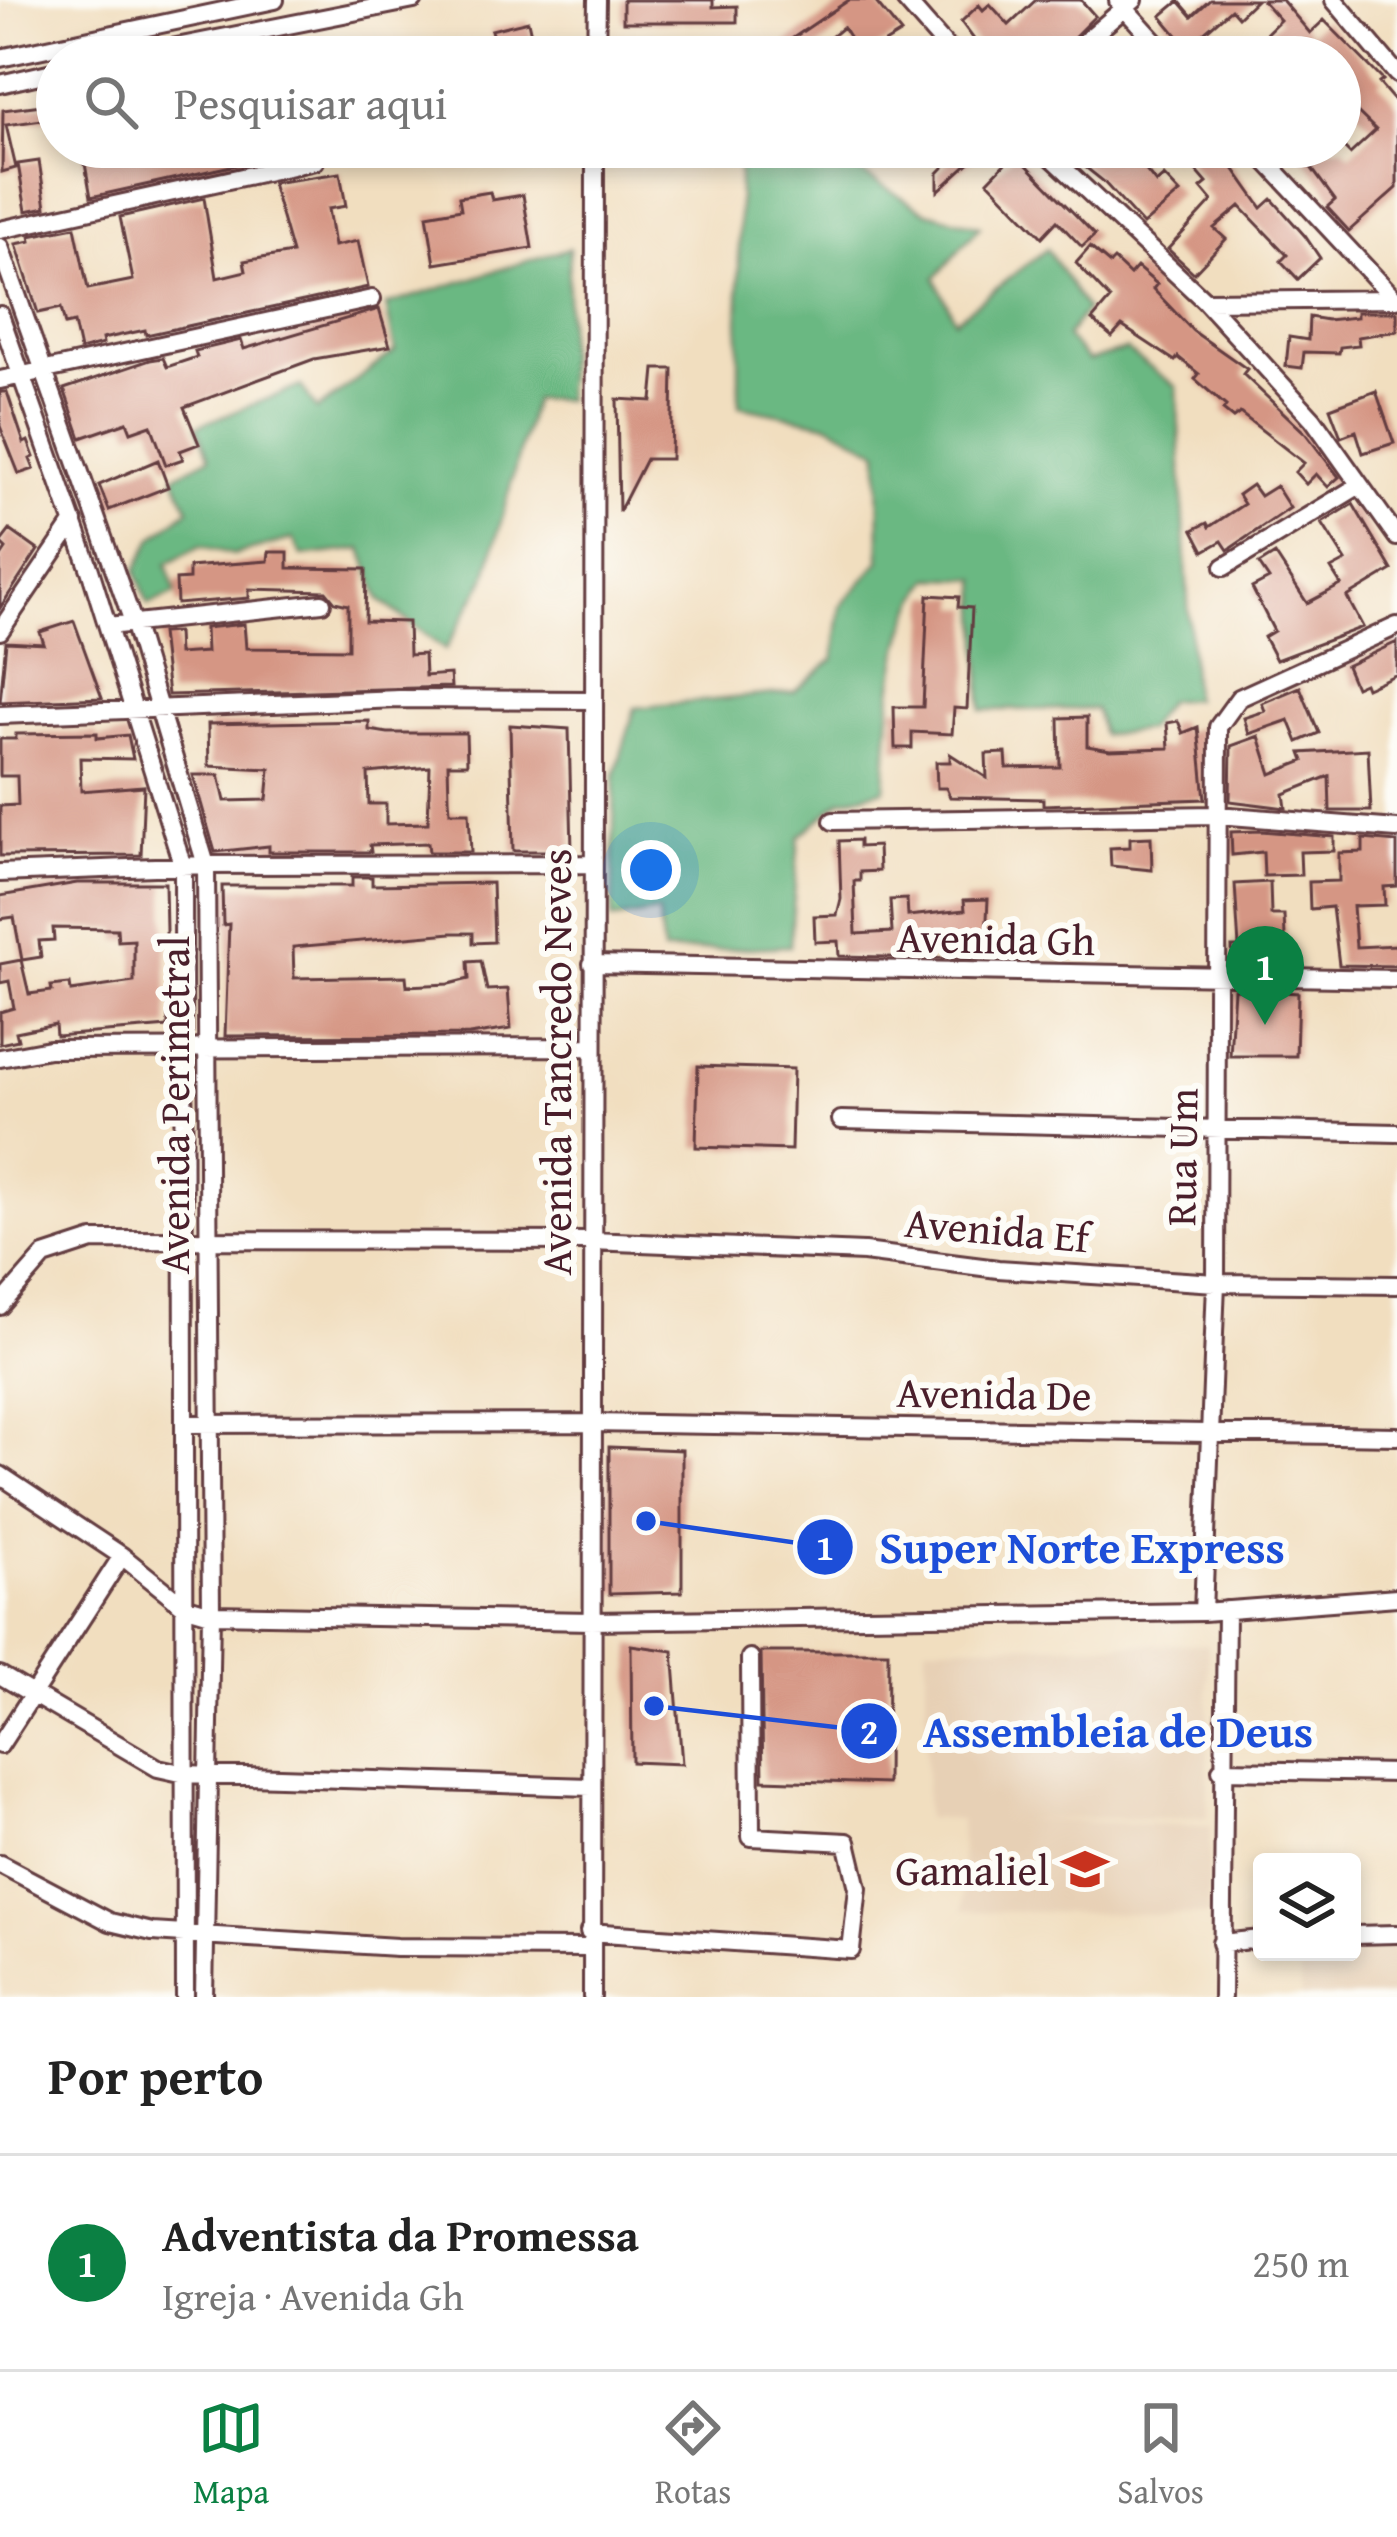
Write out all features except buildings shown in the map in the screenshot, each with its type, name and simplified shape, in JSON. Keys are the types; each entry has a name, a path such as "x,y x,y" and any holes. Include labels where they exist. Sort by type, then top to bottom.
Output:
{"street":[{"path":"130,36 273,0 278,27"},
{"path":"232,36 414,0"},
{"path":"596,36 597,0"},
{"path":"905,0 937,36"},
{"path":"1334,0 1397,74"},
{"path":"1090,36 1126,3 1152,36"},
{"path":"0,58 36,54"},
{"path":"0,84 36,76"},
{"path":"0,230 283,168"},
{"name":"Avenida Tancredo Neves","path":"589,1997 595,168"},
{"path":"1063,168 1205,301 1312,419 1397,537"},
{"path":"1273,168 1396,299"},
{"name":"Avenida Perimetral","path":"0,247 134,622 206,865 211,1050 211,1614 208,1774 185,1997"},
{"path":"0,380 372,299"},
{"path":"1205,301 1396,299"},
{"name":"Avenida Perimetral","path":"0,315 90,570 183,867 185,1774 194,1936 204,1997"},
{"path":"1224,567 1360,485"},
{"path":"0,631 74,522"},
{"path":"90,570 113,563"},
{"path":"108,626 322,603"},
{"name":"Rua Um","path":"1203,1612 1216,1283 1221,980 1218,727 1230,706 1397,626"},
{"path":"0,715 399,699 594,700"},
{"path":"832,821 1217,815 1397,830"},
{"path":"0,873 206,865 591,864"},
{"name":"Avenida Gh","path":"592,964 1397,980"},
{"path":"0,1058 49,1049 590,1047"},
{"path":"841,1120 1397,1133"},
{"name":"Avenida Ef","path":"0,1306 23,1274 58,1247 93,1240 591,1241 864,1252 998,1269 1216,1283 1397,1285"},
{"name":"Avenida De","path":"184,1424 590,1423 1397,1436"},
{"path":"0,1475 122,1556 184,1606 211,1614 592,1621 1203,1612 1397,1597"},
{"path":"0,1744 122,1556"},
{"path":"1222,1997 1226,1610"},
{"path":"0,1864 110,1922 194,1936 397,1947 589,1940 851,1950 858,1888 847,1842 751,1837 750,1658"},
{"path":"0,1675 158,1768 185,1774 591,1787"},
{"path":"1221,1770 1397,1773"},
{"path":"1361,1935 1397,1934"},
{"path":"1221,1942 1253,1940"}],"shaded area":[{"path":"1208,1644 1208,1818 1020,1819 1210,1826 1208,1915 963,1911 960,1819 926,1818 926,1645"},
{"path":"1361,1936 1397,1936 1397,1997 1301,1997 1299,1961 1361,1961"}],"green space":[{"path":"739,168 853,168 927,212 980,226 935,278 955,320 1047,249 1086,310 1066,337 1088,361 1126,350 1177,387 1193,699 1167,701 1146,730 1102,735 1095,709 982,710 978,579 931,578 917,601 899,652 885,789 841,800 799,837 790,946 663,952 658,912 612,920 615,775 635,708 794,692 834,659 841,606 880,561 879,451 829,424 739,406"},
{"path":"569,248 565,399 533,400 486,578 445,650 380,600 362,549 302,556 293,539 233,555 201,545 167,564 176,593 148,605 136,570 153,538 189,509 174,476 210,457 197,426 301,386 317,410 395,351 386,305"}],"place":[{"name":"Adventista da Promessa","path":"1265,1025"},
{"name":"Super Norte Express","path":"646,1521"},
{"name":"Assembleia de Deus","path":"654,1706"},
{"name":"Gamaliel","path":"1085,1869"}]}
